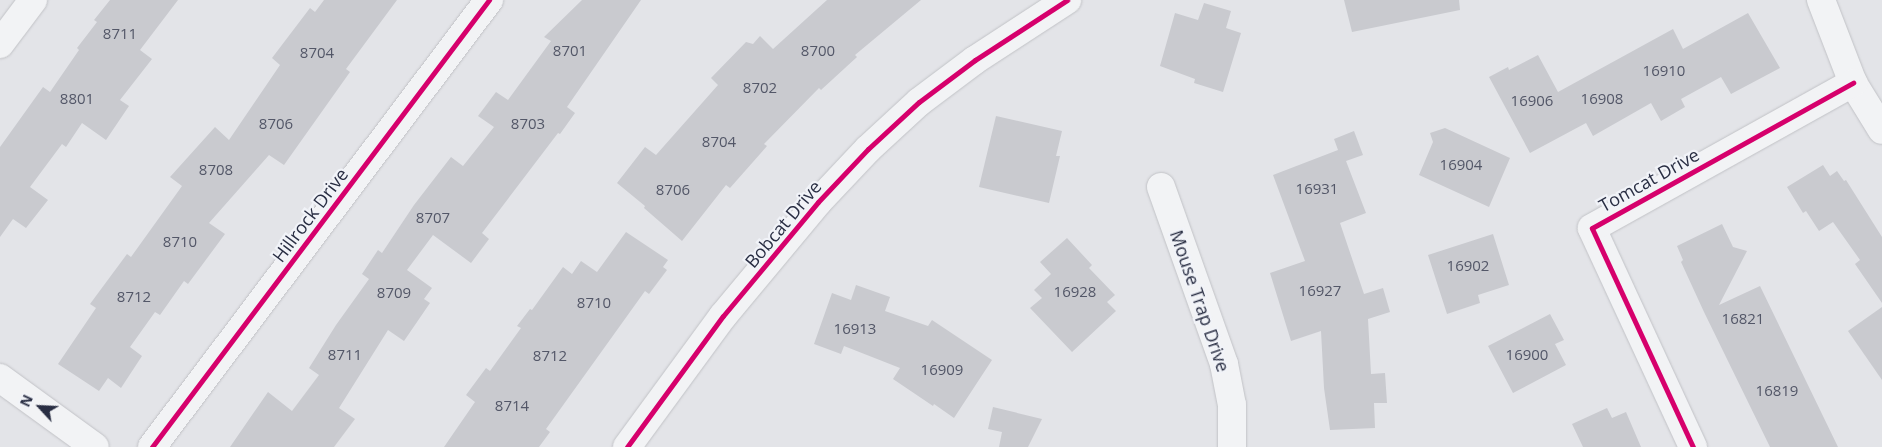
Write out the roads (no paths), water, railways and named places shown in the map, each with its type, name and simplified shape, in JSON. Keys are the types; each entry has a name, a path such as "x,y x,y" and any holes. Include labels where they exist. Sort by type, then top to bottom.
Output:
{"street":[{"path":"0,44 33,0"},
{"name":"Hillrock Drive","path":"152,447 489,0"},
{"name":"Bobcat Drive","path":"627,447 722,316 818,202 868,149 920,102 975,60 1067,0"},
{"path":"1820,0 1853,83 1882,130"},
{"name":"Tomcat Drive","path":"1692,447 1592,228 1853,83"},
{"name":"Mouse Trap Drive","path":"1161,187 1224,364 1232,405 1232,447"},
{"path":"0,378 95,447"}]}
